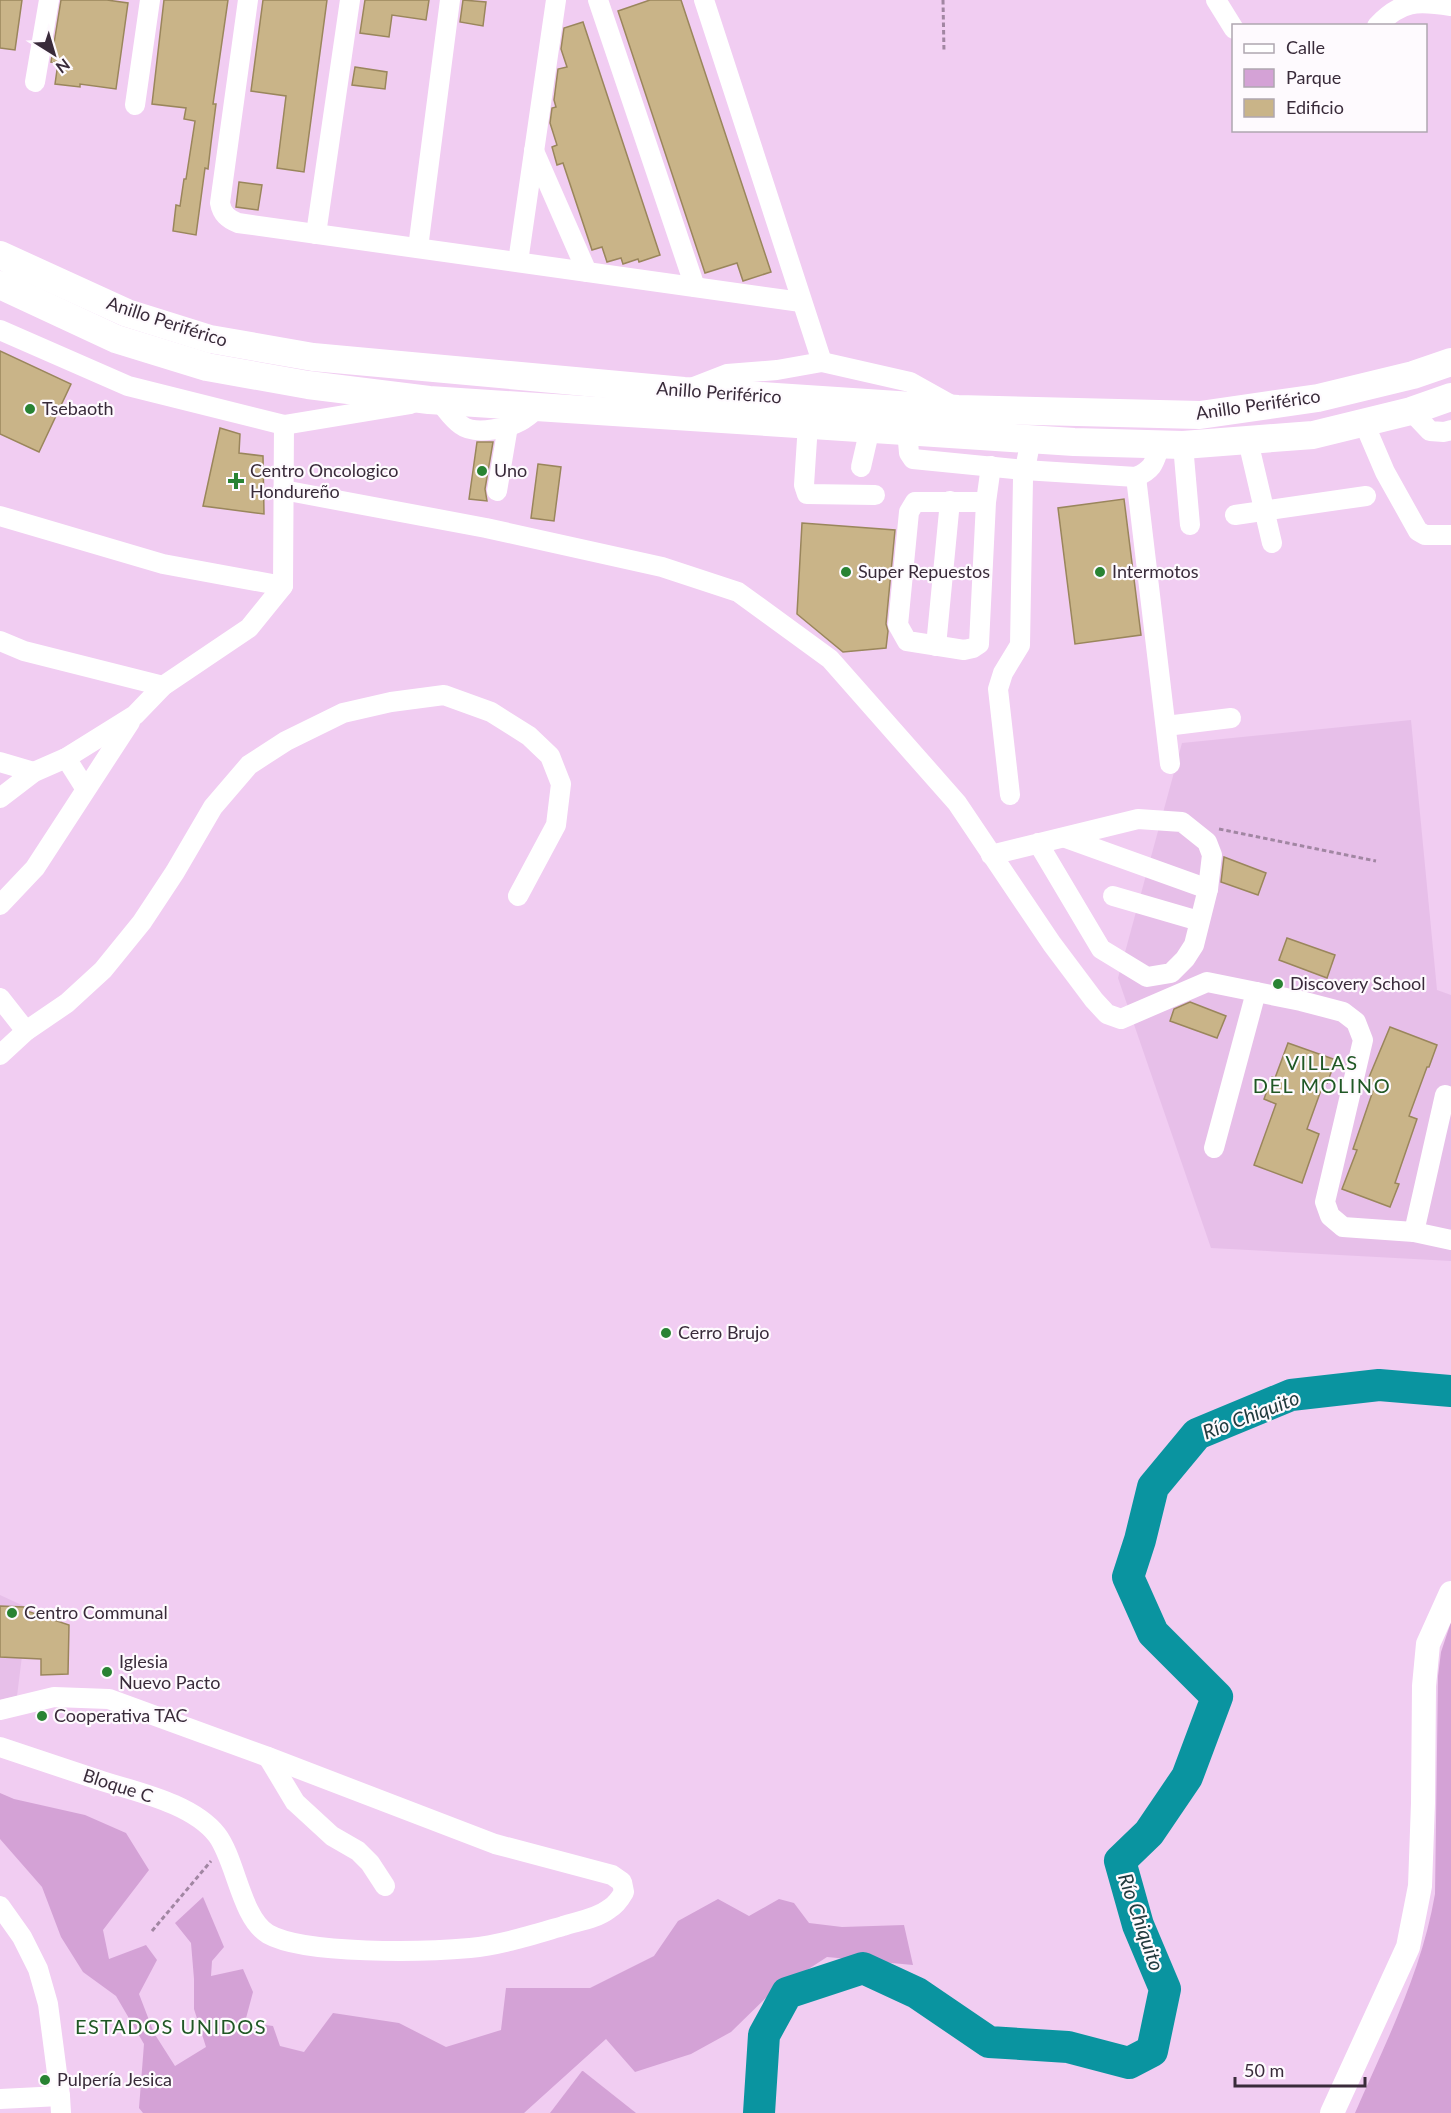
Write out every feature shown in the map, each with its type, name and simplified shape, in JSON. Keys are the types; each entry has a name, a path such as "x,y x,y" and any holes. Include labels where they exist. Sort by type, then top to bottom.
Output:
{"highway":[{"name":"Anillo Periférico","path":"0,255 127,313 210,339 313,357 684,391 958,409 1200,415 1318,398 1413,375 1451,362"},
{"name":"Anillo Periférico","path":"0,285 116,339 207,367 308,385 434,400 1031,439 1172,445 1313,435 1411,411 1451,397"}],"main road":[{"path":"1332,2113 1408,1947 1420,1887 1424,1803 1424,1686 1428,1644 1451,1593"}],"street":[{"path":"35,82 49,0"},
{"path":"135,105 150,0"},
{"path":"248,0 220,203 222,210 231,220 238,223 801,302"},
{"path":"316,234 350,0"},
{"path":"418,248 450,0"},
{"path":"519,262 556,0"},
{"path":"598,0 695,287"},
{"path":"704,0 822,362"},
{"path":"1216,0 1232,27"},
{"path":"1379,24 1386,16 1406,3 1451,6"},
{"path":"534,151 587,272"},
{"path":"0,330 128,386 284,425 434,400 462,426 470,430 481,430 508,426 524,420 539,407"},
{"path":"684,391 728,374 777,370 822,362 910,382 958,409"},
{"path":"1411,411 1430,431 1444,432 1451,429"},
{"path":"1364,423 1385,472 1418,531 1425,535 1451,535"},
{"path":"808,424 804,485 807,494 875,495"},
{"path":"0,904 35,868 135,715 163,686 249,628 283,586 284,425"},
{"path":"497,491 508,426"},
{"path":"861,467 870,428"},
{"path":"907,430 909,453 913,459 1024,471 1136,477 1149,471 1172,445"},
{"path":"1010,795 998,689 1003,673 1020,645 1024,471 1031,439"},
{"path":"1248,441 1272,543"},
{"path":"1172,445 1190,525"},
{"path":"986,501 915,502 911,506 898,625 907,641 964,650 979,644 986,501 991,466"},
{"path":"1136,477 1170,764"},
{"path":"283,490 486,528 662,567 738,592 830,659 957,802 1052,944 1107,1014 1121,1018 1207,982 1343,1012 1356,1022 1363,1040 1325,1202 1330,1216 1343,1227 1414,1232 1451,1240"},
{"path":"1235,515 1366,496"},
{"path":"936,646 950,501"},
{"path":"0,516 162,564 283,586"},
{"path":"0,641 24,651 163,686"},
{"path":"0,1055 26,1031 67,1003 103,970 142,922 175,873 213,807 249,765 286,741 342,713 391,702 444,694 491,712 529,736 550,756 561,784 556,825 518,896"},
{"path":"0,798 34,772 66,758 135,715"},
{"path":"1166,726 1231,718"},
{"path":"66,758 86,788"},
{"path":"0,762 34,772"},
{"path":"991,855 1038,843 1066,838 1138,819 1182,822 1207,842 1212,855 1208,889 1194,945 1185,959 1171,973 1147,977 1101,949 1038,843"},
{"path":"1066,838 1208,889"},
{"path":"1113,896 1199,921"},
{"path":"1214,1148 1256,992"},
{"path":"0,998 26,1031"},
{"path":"1414,1232 1445,1095 1451,1097"},
{"path":"0,1710 54,1697 109,1699 268,1756 295,1802 332,1836 358,1851 370,1863 385,1886"},
{"name":"Bloque C","path":"0,1747 174,1805 192,1814 216,1834 252,1916 266,1933 304,1946 372,1950 471,1948 516,1939 597,1916 610,1909 624,1892 622,1882 612,1875 495,1844 268,1756"},
{"path":"0,1906 22,1936 38,1969 48,2004 61,2105 0,2098"}],"path":[{"path":"943,0 944,52"},
{"path":"1216,829 1376,861"},
{"path":"152,1931 223,1846"}],"shaded area":[{"name":"Discovery School","path":"1411,720 1437,990 1451,995 1451,1261 1211,1248 1118,978 1182,743"},
{"path":"0,1595 28,1608 17,1696 0,1700"}],"green space":[{"path":"1451,1622 1451,2113 1355,2113 1391,2033 1412,1978 1429,1923 1435,1894 1438,1676 1441,1652"},
{"path":"0,1793 14,1799 85,1815 126,1833 149,1870 103,1930 109,1959 146,1945 157,1960 139,1994 154,2033 175,2066 206,2047 194,2009 191,1943 175,1923 203,1897 224,1947 212,1961 211,1976 243,1969 253,1992 245,2022 273,2026 280,2046 304,2052 333,2013 399,2023 446,2047 501,2030 506,1988 590,1988 654,1956 678,1921 718,1899 749,1916 779,1899 794,1903 809,1923 842,1927 904,1925 913,1965 827,1957 770,1994 731,2032 691,2054 635,2072 606,2039 524,2113 143,2113 139,2108 144,2044 116,1996 83,1972 61,1937 42,1887 0,1839"},
{"path":"583,2071 636,2113 550,2113"}],"building":[{"path":"0,0 22,0 15,50 0,48"},
{"path":"61,0 107,0 128,3 116,89 80,84 80,87 55,84 58,63 51,62"},
{"path":"164,0 228,0 213,104 216,104 208,169 205,168 196,235 173,231 176,205 180,206 184,179 186,179 195,121 184,119 186,108 152,104"},
{"path":"263,0 327,0 304,172 277,168 286,96 251,91"},
{"path":"365,0 429,0 426,20 392,15 389,37 360,33"},
{"path":"463,0 486,2 483,26 460,22"},
{"path":"650,0 681,0 771,272 743,281 737,263 705,273 618,11"},
{"path":"583,22 660,255 639,262 638,259 623,264 621,258 607,262 602,247 592,250 563,163 557,165 552,147 557,145 550,123 552,108 556,107 554,100 558,69 567,67 561,49 564,28"},
{"path":"355,67 387,72 385,89 352,85"},
{"path":"239,182 262,185 258,210 236,207"},
{"name":"Tsebaoth","path":"0,351 71,384 39,452 0,434"},
{"name":"Centro Oncologico Hondureño","path":"220,428 240,434 239,453 263,456 264,514 203,506"},
{"name":"Uno","path":"477,442 493,442 485,489 487,501 469,499"},
{"path":"538,464 561,467 554,521 531,518"},
{"name":"Intermotos","path":"1124,499 1141,635 1075,644 1058,508"},
{"name":"Super Repuestos","path":"802,523 895,530 886,624 888,631 886,648 843,652 797,614"},
{"path":"1224,857 1266,873 1258,895 1221,882"},
{"path":"1287,938 1335,955 1327,978 1279,960"},
{"path":"1190,1002 1226,1016 1217,1038 1170,1021 1174,1009"},
{"path":"1390,1027 1437,1045 1409,1116 1417,1119 1395,1183 1399,1184 1390,1207 1342,1189 1357,1150 1353,1149 1375,1085 1367,1082"},
{"path":"1288,1043 1336,1060 1327,1083 1324,1082 1307,1129 1319,1134 1302,1183 1254,1165 1276,1104 1264,1099 1272,1077 1275,1078"},
{"path":"0,1606 24,1607 24,1610 69,1625 68,1674 41,1675 41,1659 0,1657"}],"waterway":[{"name":"Río Chiquito","path":"759,2113 764,2035 787,1993 863,1968 917,1993 989,2042 1068,2047 1129,2063 1152,2051 1165,1989 1138,1925 1120,1861 1149,1833 1187,1777 1217,1697 1153,1633 1128,1577 1153,1487 1197,1434 1291,1395 1379,1385 1451,1391"}],"place":[{"name":"Tsebaoth","path":"30,409"},
{"name":"Uno","path":"482,471"},
{"name":"Centro Oncologico Hondureño","path":"236,481"},
{"name":"Super Repuestos","path":"846,572"},
{"name":"Intermotos","path":"1100,572"},
{"name":"Discovery School","path":"1278,984"},
{"name":"Cerro Brujo","path":"666,1333"},
{"name":"Centro Communal","path":"12,1613"},
{"name":"Iglesia Nuevo Pacto","path":"107,1672"},
{"name":"Cooperativa TAC","path":"42,1716"},
{"name":"Pulpería Jesica","path":"45,2080"}],"district":[{"name":"VILLAS DEL MOLINO","path":"1322,1074"},
{"name":"ESTADOS UNIDOS","path":"171,2027"}]}
